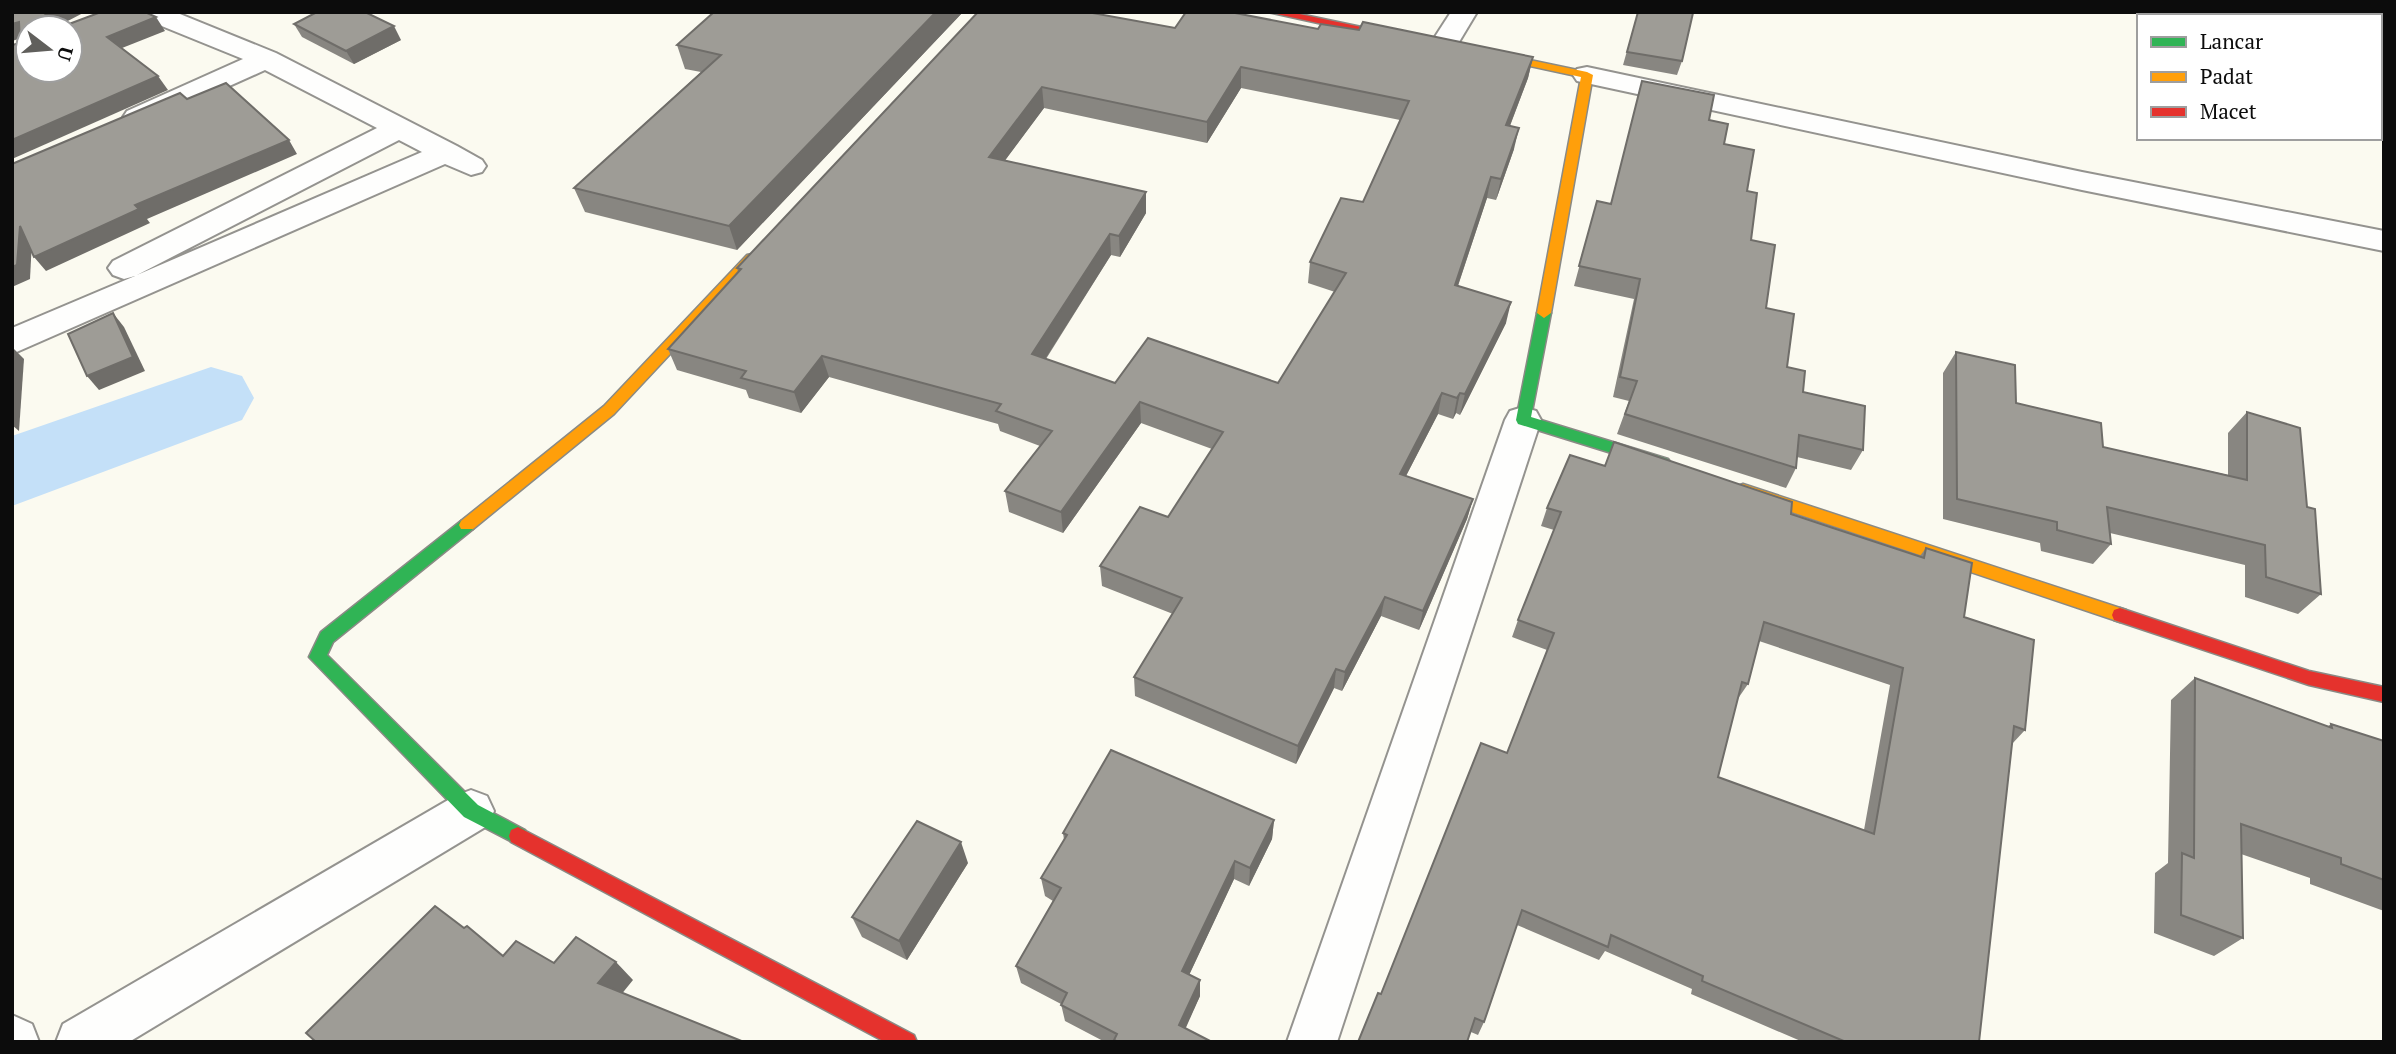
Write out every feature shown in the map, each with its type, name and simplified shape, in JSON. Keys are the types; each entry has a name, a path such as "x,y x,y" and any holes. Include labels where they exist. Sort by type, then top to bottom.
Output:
{"street":[{"path":"12,342 459,159 266,59 151,12"},
{"path":"1273,12 1587,75 2082,181 2384,241"},
{"path":"1456,49 1464,12"},
{"path":"114,127 266,59"},
{"path":"1312,1042 1523,420 1587,88 1587,75"},
{"path":"12,324 400,128"},
{"path":"763,247 609,410 327,636 318,657 358,693 471,811 907,1042"},
{"path":"1523,420 1686,470"},
{"path":"1725,484 2309,678 2384,695"},
{"path":"81,1042 142,1003 471,811"}],"building":[{"path":"12,12 49,12 14,14 14,23"},
{"path":"101,12 145,12 156,17 107,37 158,76 12,140 12,45 14,84 84,84 84,18"},
{"path":"317,12 365,12 394,26 346,51 294,24"},
{"path":"714,12 936,12 729,226 574,188 721,55 677,45"},
{"path":"978,12 1087,12 1175,28 1186,12 1230,12 1318,29 1321,24 1359,30 1363,22 1533,57 1506,125 1519,128 1501,179 1491,177 1455,285 1511,302 1465,394 1460,393 1457,398 1442,393 1400,474 1473,499 1423,611 1385,597 1345,672 1336,669 1298,746 1134,677 1182,598 1100,566 1140,507 1168,517 1223,432 1140,402 1061,512 1005,491 1052,431 996,411 1001,404 822,356 794,392 741,378 746,371 668,349 741,269 737,268","holes":["1241,67 1409,101 1363,202 1341,198 1310,262 1346,273 1278,383 1148,338 1115,383 1032,354 1110,234 1119,236 1146,192 989,157 1042,87 1207,122"]},
{"path":"1638,12 1693,13 1682,61 1627,52"},
{"path":"1642,81 1714,95 1709,120 1728,124 1724,144 1754,150 1747,191 1757,193 1751,240 1775,245 1766,308 1794,314 1787,367 1805,371 1803,392 1865,406 1863,450 1799,435 1796,468 1625,414 1637,381 1620,377 1640,279 1579,266 1597,201 1611,204"},
{"path":"226,83 289,140 135,205 139,209 34,257 20,226 17,265 12,267 12,164 180,93 187,99"},
{"path":"113,313 133,357 87,376 68,334"},
{"path":"1956,352 2015,365 2016,403 2101,423 2103,447 2247,480 2247,412 2300,428 2307,507 2315,509 2321,594 2266,577 2265,545 2107,507 2111,544 2057,530 2057,522 1957,499"},
{"path":"1614,442 1792,502 1791,514 1924,558 1926,548 1972,563 1964,617 2034,640 2025,730 2014,726 1979,1042 1846,1042 1702,981 1703,976 1611,935 1608,947 1522,910 1484,1022 1475,1018 1467,1042 1358,1042 1378,993 1381,994 1481,743 1507,753 1554,633 1518,620 1561,512 1547,508 1570,455 1605,466","holes":["1764,622 1903,668 1874,834 1718,777 1742,682 1748,684"]},
{"path":"2195,678 2332,728 2331,724 2384,741 2384,880 2341,864 2341,858 2241,824 2243,938 2181,915 2182,853 2194,858"},
{"path":"1111,750 1274,820 1250,868 1235,861 1182,971 1200,980 1179,1025 1212,1042 1118,1042 1114,1040 1117,1034 1061,1005 1067,993 1016,966 1061,888 1041,878 1067,835 1063,833"},
{"path":"917,821 961,842 899,941 852,917"},
{"path":"435,906 464,928 467,926 503,956 516,941 554,963 576,937 616,962 598,983 744,1042 316,1042 306,1033"}],"waterway":[{"path":"12,472 211,398"}],"traffic: fast":[{"path":"1544,313 1523,420 1663,463"},
{"path":"467,525 327,637 318,657 471,811 518,836"}],"traffic: slow":[{"path":"1482,53 1587,75 1544,313"},
{"path":"467,525 609,410 752,258"},
{"path":"1743,490 2120,615"}],"traffic: jam":[{"path":"1273,12 1409,40"},
{"path":"2120,615 2309,678 2384,695"},
{"path":"518,836 907,1042"}]}
